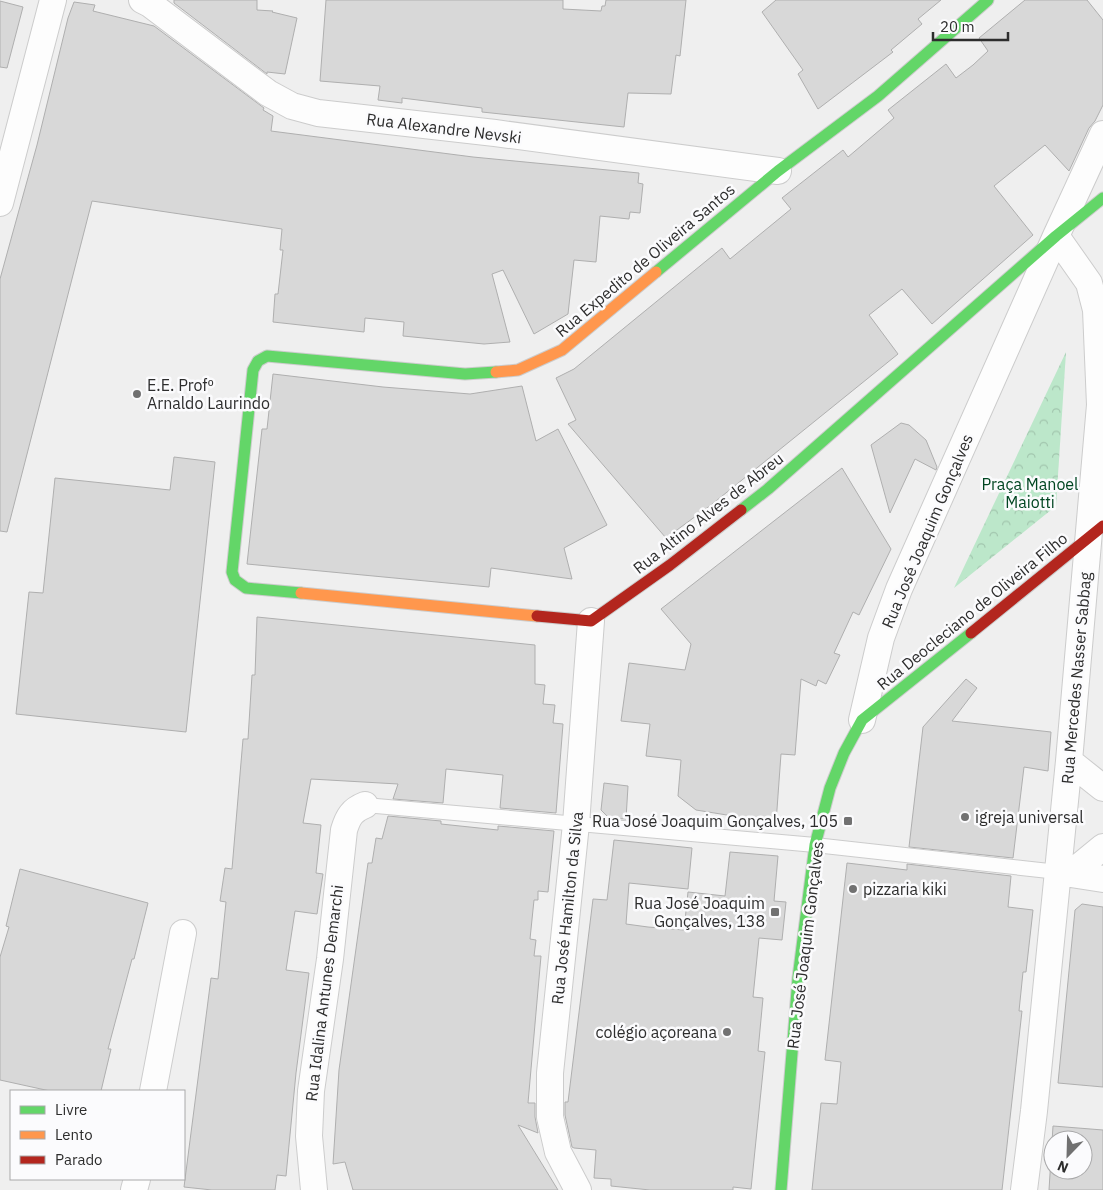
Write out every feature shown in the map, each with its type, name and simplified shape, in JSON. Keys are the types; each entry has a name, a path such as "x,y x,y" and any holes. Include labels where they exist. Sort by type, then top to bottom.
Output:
{"street":[{"path":"0,203 53,0"},
{"name":"Rua Alexandre Nevski","path":"142,0 150,4 268,93 292,106 318,113 495,133 778,171"},
{"name":"Rua Expedito de Oliveira Santos","path":"591,621 246,588 238,584 232,578 231,568 256,363 261,358 267,356 465,374 518,370 562,350 778,171 878,96 988,0"},
{"name":"Rua José Joaquim Gonçalves","path":"781,1190 798,978 815,845 830,788 844,753 862,720 881,638 900,590 1103,134"},
{"name":"Rua Altino Alves de Abreu","path":"591,621 670,565 768,488 1056,236 1103,198"},
{"name":"Rua Mercedes Nasser Sabbag","path":"1024,1190 1064,873 1069,761 1095,533 1100,405 1096,310 1088,283 1056,236"},
{"name":"Rua Deocleciano de Oliveira Filho","path":"862,720 1095,533"},
{"name":"Rua José Hamilton da Silva","path":"578,1190 558,1152 550,1116 550,1073 576,824 591,621"},
{"path":"1069,761 1103,788"},
{"name":"Rua Idalina Antunes Demarchi","path":"314,1190 309,1136 311,1091 330,959 344,830 348,818 355,809 365,805"},
{"path":"1064,873 1103,847"},
{"path":"1064,873 1103,879"},
{"path":"153,1090 183,932"}],"lane":[{"path":"365,805 815,845 1064,873"}],"green space":[{"name":"Praça Manoel Maiotti","path":"1066,352 1056,506 954,588"}],"building":[{"path":"174,0 257,0 257,10 273,11 297,18 285,74 267,72 267,74 174,3"},
{"path":"326,0 563,0 563,9 601,11 602,6 605,6 606,0 686,0 680,56 676,55 671,94 628,93 624,127 482,112 482,108 402,98 402,103 378,100 380,86 320,81"},
{"path":"776,0 941,0 918,19 922,24 891,50 893,52 818,109 798,74 803,70 762,12"},
{"path":"1025,0 1087,0 1103,20 1103,105 1089,128 1069,171 1045,145 994,186 1033,235 932,324 902,289 869,315 898,354 711,505 666,538 568,424 576,420 556,378 574,369 722,248 730,259 791,209 782,198 843,150 848,157 894,118 888,110 946,64 956,78 973,65 988,51 979,38"},
{"path":"0,1 23,7 7,68 0,67"},
{"path":"74,2 95,5 93,11 154,26 273,116 271,131 473,157 639,173 638,183 643,184 640,213 630,212 629,219 600,216 596,262 574,260 568,314 534,334 503,270 492,274 510,342 484,344 403,336 404,322 365,318 364,332 273,322 275,294 278,294 283,250 280,250 282,229 92,201 7,532 0,531 0,279 37,145 68,18"},
{"path":"273,374 383,387 470,394 522,386 536,441 558,429 607,525 564,548 572,579 491,568 489,587 247,564 262,429 267,429"},
{"path":"901,423 909,425 926,440 937,467 936,470 915,459 890,513 871,445"},
{"path":"174,457 215,462 186,732 16,714 29,592 43,593 55,478 170,490"},
{"path":"842,468 891,549 859,615 853,612 834,653 840,655 826,684 818,680 816,686 801,679 795,755 781,754 776,823 696,810 678,796 681,760 646,756 650,724 621,721 629,663 685,670 691,644 661,609"},
{"path":"257,617 535,645 535,684 545,685 543,704 555,705 553,723 563,724 556,813 500,808 503,775 446,769 443,803 393,799 398,784 311,779 303,823 321,825 316,873 323,874 317,914 295,911 286,970 309,973 296,1073 286,1176 277,1175 275,1190 212,1190 184,1187 211,978 218,979 226,902 220,901 225,868 232,869 243,739 248,739 252,675 255,675"},
{"path":"966,679 977,688 952,721 1051,732 1048,771 1024,767 1013,858 909,847 923,727"},
{"path":"604,783 628,786 626,819 609,818 601,810"},
{"path":"388,816 441,821 441,824 498,830 498,826 554,831 548,892 538,891 538,900 534,900 530,939 536,940 534,956 541,956 528,1103 535,1103 538,1133 518,1125 558,1190 353,1190 345,1162 333,1164 339,1070 368,863 372,863 376,838 382,839"},
{"path":"614,840 692,848 688,889 629,883 626,924 648,927 684,930 688,892 725,896 730,852 778,856 774,901 786,902 782,940 759,938 753,997 763,998 758,1051 765,1052 751,1189 733,1187 733,1190 650,1190 611,1186 611,1179 594,1178 596,1150 572,1147 565,1115 565,1102 568,1102 593,899 607,900"},
{"path":"847,863 907,870 907,864 1011,876 1008,907 1033,910 1026,972 1023,972 1019,1011 1022,1011 1002,1190 812,1190 821,1103 837,1104 841,1062 825,1060"},
{"path":"20,869 148,903 108,1049 111,1049 101,1090 45,1090 0,1080 0,957 9,927 6,926"},
{"path":"1082,904 1103,907 1103,1087 1058,1083 1075,910"},
{"path":"1053,1126 1103,1130 1103,1190 1049,1190 1050,1180 1093,1180 1093,1130 1053,1130"}],"traffic: fast":[{"path":"656,272 778,171 878,96 988,0"},
{"path":"741,510 768,489 1056,236 1103,198"},
{"path":"301,593 246,588 235,580 232,572 253,370 258,361 267,356 465,374 496,372"},
{"path":"781,1190 798,978 815,845 830,788 844,753 862,720 971,633"}],"traffic: slow":[{"path":"496,372 518,370 562,350 656,272"},
{"path":"301,593 537,616"}],"traffic: jam":[{"path":"537,616 591,621 670,565 741,510"},
{"path":"971,633 1103,526"}],"place":[{"name":"E.E. Profº Arnaldo Laurindo","path":"137,394"},
{"name":"igreja universal","path":"965,817"},
{"name":"Rua José Joaquim Gonçalves, 105","path":"848,821"},
{"name":"pizzaria kiki","path":"853,889"},
{"name":"Rua José Joaquim Gonçalves, 138","path":"775,912"},
{"name":"colégio açoreana","path":"727,1032"}]}
